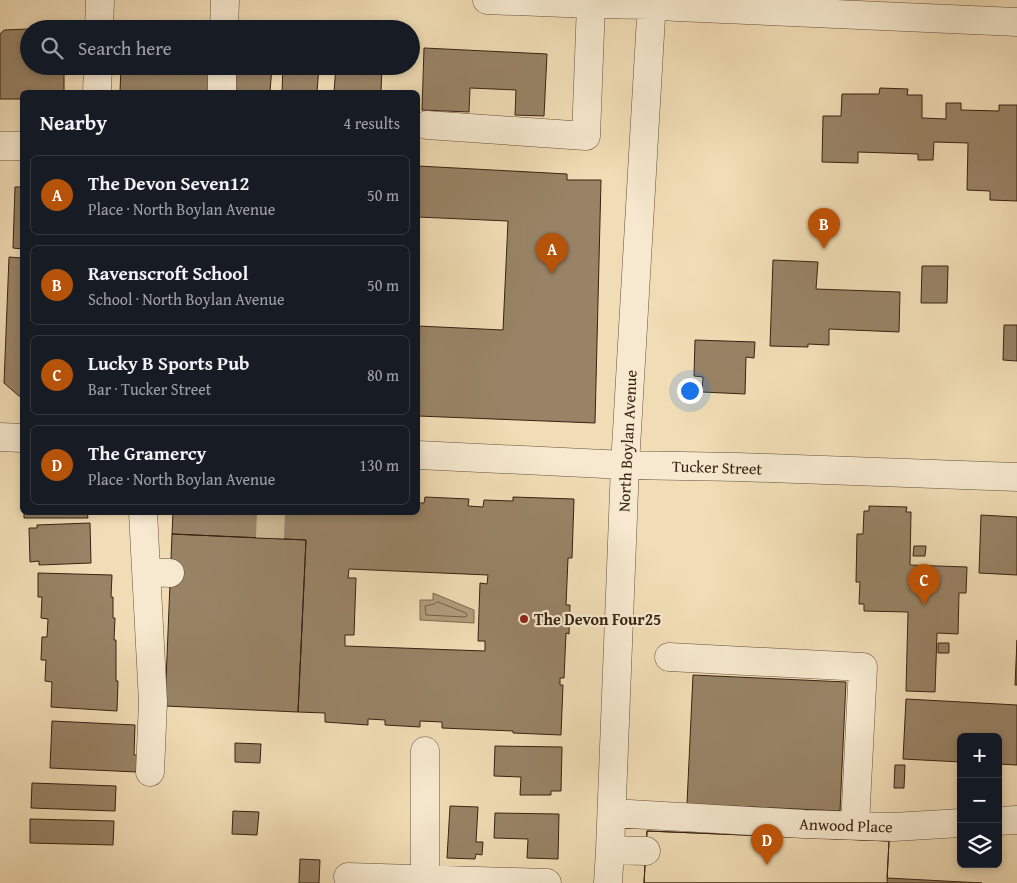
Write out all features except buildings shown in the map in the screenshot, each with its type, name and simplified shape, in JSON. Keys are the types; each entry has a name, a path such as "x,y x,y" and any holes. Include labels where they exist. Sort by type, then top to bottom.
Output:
{"street":[{"path":"99,20 100,0"},
{"path":"224,20 225,0"},
{"path":"487,0 591,4 652,2 677,7 1017,22"},
{"name":"North Boylan Avenue","path":"608,883 625,465 652,2"},
{"path":"427,125 586,136 591,4"},
{"path":"98,75 98,90"},
{"path":"222,75 222,90"},
{"path":"0,146 20,146"},
{"path":"0,437 20,438"},
{"name":"Tucker Street","path":"420,456 1017,478"},
{"path":"145,515 158,573 150,772"},
{"path":"669,657 863,668 855,826"},
{"path":"425,751 425,880"},
{"name":"Anwood Place","path":"612,813 855,826 894,827 957,823"},
{"path":"1002,821 1017,820"},
{"path":"610,850 646,851"},
{"path":"348,877 547,883"}],"water":[{"path":"433,593 474,610 474,623 420,620 420,600 433,600"}],"tunnel":[{"path":"270,538 271,515"}],"place":[{"name":"Ravenscroft School","path":"824,249"},
{"name":"The Devon Seven12","path":"552,274"},
{"name":"Lucky B Sports Pub","path":"924,605"},
{"name":"The Devon Four25","path":"524,619"},
{"name":"The Gramercy","path":"767,865"}]}
